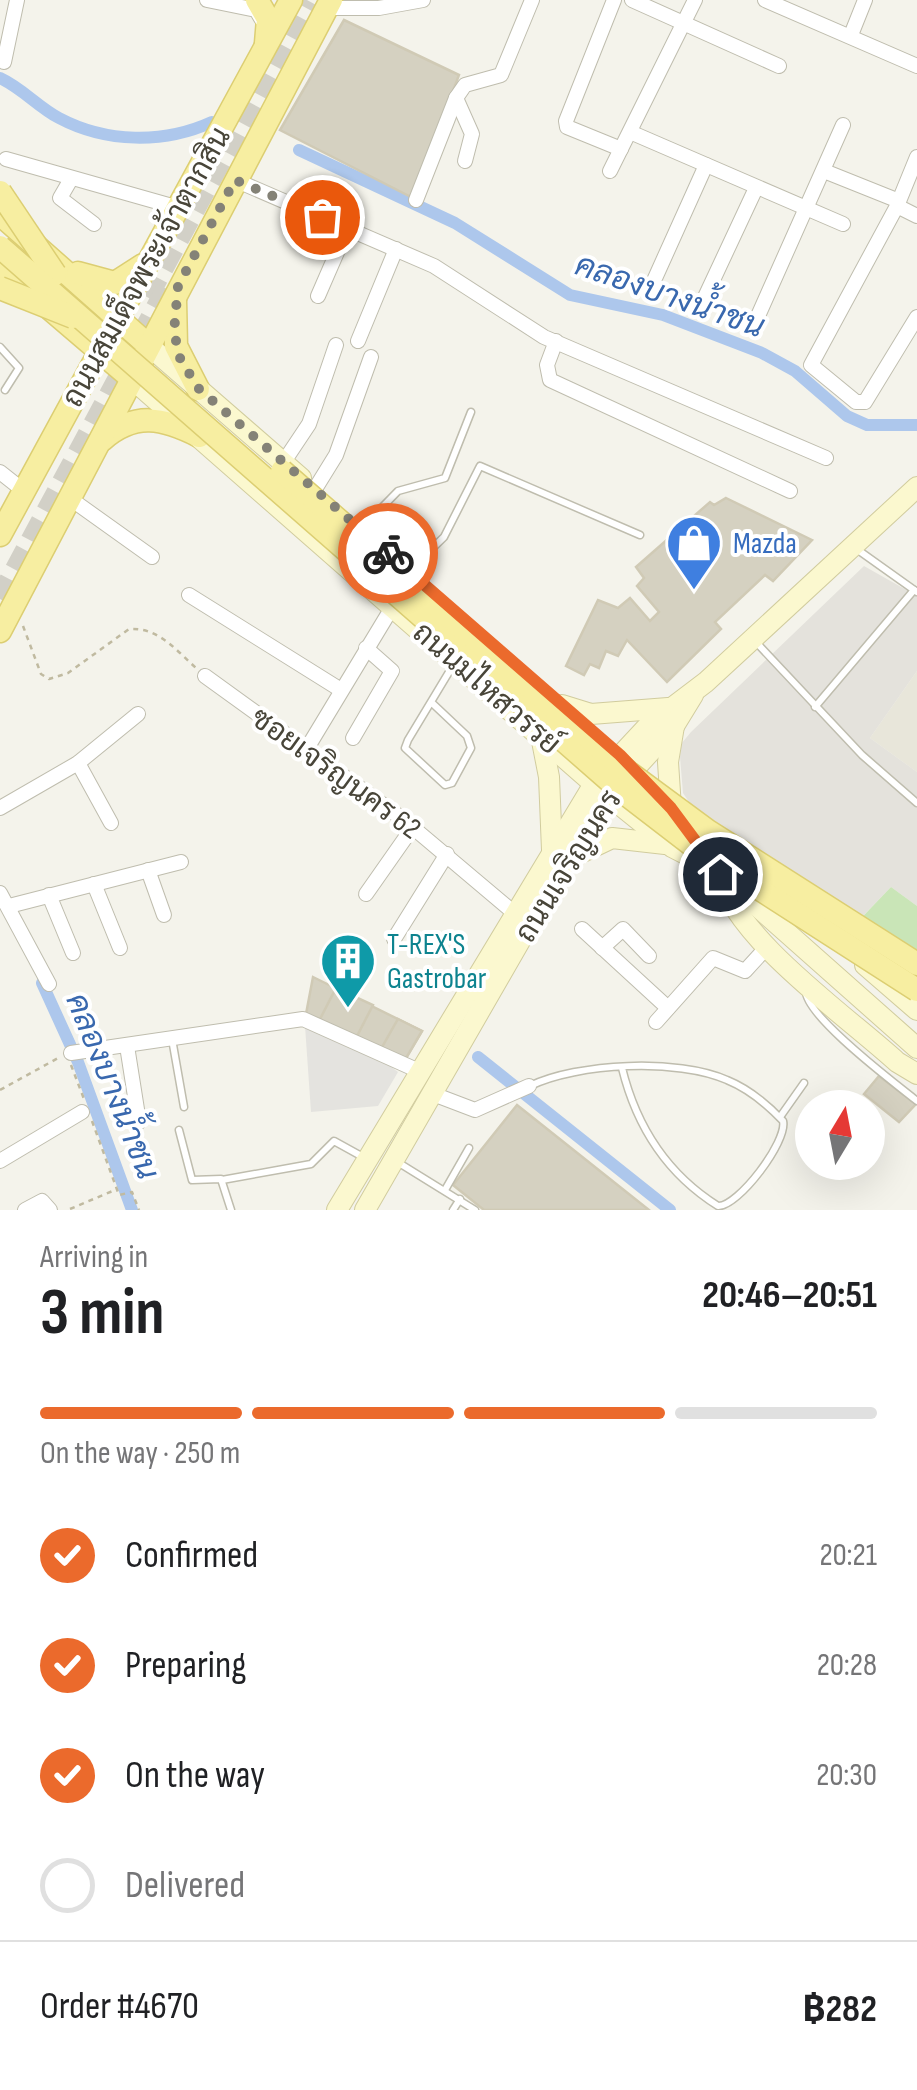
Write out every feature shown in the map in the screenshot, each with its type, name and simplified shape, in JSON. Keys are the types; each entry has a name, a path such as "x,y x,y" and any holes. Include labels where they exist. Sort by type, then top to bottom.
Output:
{"main road":[{"path":"257,0 266,12 267,38"},
{"name":"ถนนสมเด็จพระเจ้าตากสิน","path":"0,535 74,399 102,324 154,254 267,38 291,0"},
{"name":"ถนนสมเด็จพระเจ้าตากสิน","path":"4,617 329,4"},
{"path":"0,192 67,274 102,324 131,378"},
{"path":"0,204 67,274 115,283 131,276 154,254"},
{"path":"4,222 628,772 708,831 917,964"},
{"path":"0,256 14,243 4,222"},
{"path":"4,222 102,324 618,788 696,848 917,990"},
{"path":"0,246 102,324"},
{"path":"0,266 62,318 80,351 74,399"},
{"path":"178,286 176,346 198,388"},
{"path":"0,288 102,324 148,345"},
{"path":"62,318 102,324"},
{"name":"ถนนมไหสวรรย์","path":"148,345 626,762 671,808 717,872"},
{"name":"ถนนมไหสวรรย์","path":"131,378 601,790 672,846 717,872 916,1047"},
{"path":"95,446 112,431 140,419 175,424 199,436"},
{"name":"ถนนเจริญนคร","path":"365,1210 433,1094 560,855 601,790 696,689 917,487"},
{"path":"562,705 591,714 672,717 668,767 671,808"},
{"path":"541,736 560,855 612,838 649,839 672,846"},
{"path":"693,835 805,907 917,1010"},
{"name":"ถนนเจริญนคร","path":"337,1210 514,912 560,855"},
{"path":"717,872 732,906 768,947 897,1062 917,1074"}],"street":[{"path":"4,62 17,0"},
{"path":"207,0 256,10 267,38"},
{"path":"329,4 378,8 424,0"},
{"path":"416,200 456,98 465,85 501,75 532,0"},
{"path":"614,0 566,121 567,126 621,149"},
{"path":"632,0 686,21 778,66"},
{"path":"610,171 695,0"},
{"path":"766,0 790,5 917,66"},
{"path":"850,35 865,0"},
{"path":"456,98 472,134 464,161"},
{"path":"754,325 843,125"},
{"path":"630,132 842,224"},
{"path":"917,157 898,204 811,364 856,402 865,402 917,317"},
{"path":"6,160 132,191 179,208"},
{"path":"652,285 706,165"},
{"path":"824,170 917,216"},
{"path":"71,179 60,198 94,224"},
{"path":"235,180 434,266 518,323 556,341 826,458"},
{"path":"699,310 756,188"},
{"path":"318,296 348,228"},
{"path":"358,341 396,249"},
{"path":"556,341 547,365 550,380 790,491"},
{"path":"283,463 309,424 336,344"},
{"path":"315,489 336,455 372,356"},
{"path":"0,472 24,492"},
{"path":"68,497 152,556"},
{"path":"190,594 341,690"},
{"path":"306,750 393,606"},
{"path":"353,738 392,670 366,648"},
{"name":"ซอยเจริญนคร 62","path":"205,676 413,828 514,912"},
{"path":"0,808 78,763 138,714"},
{"path":"78,763 112,823"},
{"path":"366,894 413,828"},
{"path":"394,939 447,854"},
{"path":"49,984 4,900 49,895 181,862"},
{"path":"148,870 164,915"},
{"path":"94,884 120,948"},
{"path":"49,895 73,952"},
{"path":"582,930 668,1008"},
{"path":"602,948 623,930 649,956"},
{"path":"656,1022 713,958 745,971 768,947"},
{"path":"72,1053 303,1020 419,1070"},
{"path":"127,1046 139,1122"},
{"path":"433,1094 475,1110 529,1086"},
{"path":"0,1161 86,1111"},
{"path":"25,1210 42,1202 50,1210"}],"lane":[{"path":"0,347 19,368 5,390"},
{"path":"360,530 398,491 445,478 471,412"},
{"path":"408,572 444,538 480,466 640,535"},
{"path":"815,707 916,591 853,546"},
{"path":"754,639 815,707 917,803"},
{"path":"431,702 467,736 471,748 452,783 445,785 405,748 431,702 456,661"},
{"path":"808,984 803,993 806,1002 848,1044 917,1101"},
{"path":"172,1037 184,1107"},
{"path":"529,1086 556,1074 622,1068 687,1069 717,1076 765,1102 786,1130 782,1141 736,1200 718,1206 650,1140 632,1108 622,1068"},
{"path":"780,1117 804,1083"},
{"path":"179,1130 192,1180 222,1180 311,1164 334,1140 368,1160"},
{"path":"445,1190 469,1148"},
{"path":"394,1160 475,1210"},
{"path":"222,1180 230,1210"},
{"path":"453,1210 460,1199"}],"path":[{"path":"4,617 49,680 68,673 129,629 158,634 205,676"},
{"path":"0,1090 44,1062 72,1053 86,1111 117,1189 121,1195 129,1192 139,1210"},
{"path":"70,1209 117,1189"}],"shaded area":[{"path":"864,566 917,596 917,671 870,738 917,772 917,906 891,887 856,923 705,826 683,793 680,757 681,744 691,732"},
{"path":"917,671 917,772 870,738"},
{"name":"T-REX'S Gastrobar","path":"305,1026 383,1061 398,1072 378,1106 311,1112"}],"green space":[{"path":"891,887 917,906 917,1011 844,936"}],"building":[{"path":"344,20 459,75 413,198 280,130"},
{"name":"Mazda","path":"726,498 812,540 773,581 765,575 715,622 721,629 667,682 627,640 618,656 606,651 599,668 590,664 584,675 566,666 598,600 618,608 630,598 650,621 659,612 637,586 644,578 636,567 710,502 714,505"},
{"name":"T-REX'S Gastrobar","path":"313,977 422,1031 405,1060 306,1014"},
{"name":"T-REX'S Gastrobar","path":"336,988 373,1005 356,1038 319,1021"},
{"name":"T-REX'S Gastrobar","path":"398,1019 422,1031 405,1060 381,1049"},
{"path":"879,1076 916,1104 899,1122 885,1111 885,1090 867,1090"},
{"path":"517,1105 649,1210 484,1210 453,1185"}],"waterway":[{"name":"คลองบางน้ำชน","path":"0,78 59,118 115,136 155,137 212,122"},
{"name":"คลองบางน้ำชน","path":"299,150 455,223 570,295 663,315 762,353 795,371 847,416 867,425 917,425"},
{"name":"คลองบางน้ำชน","path":"42,983 78,1062 132,1210"},
{"path":"478,1057 670,1210"}],"tunnel":[{"path":"147,297 307,0"},
{"path":"0,599 169,285"}],"way so far":[{"path":"322,217 235,180 178,286 174,303 176,346 198,388 388,553"}],"place":[{"name":"Mazda","path":"694,592"},
{"name":"T-REX'S Gastrobar","path":"348,1010"}],"route":[{"path":"388,553 620,755 671,808 720,874"}]}
